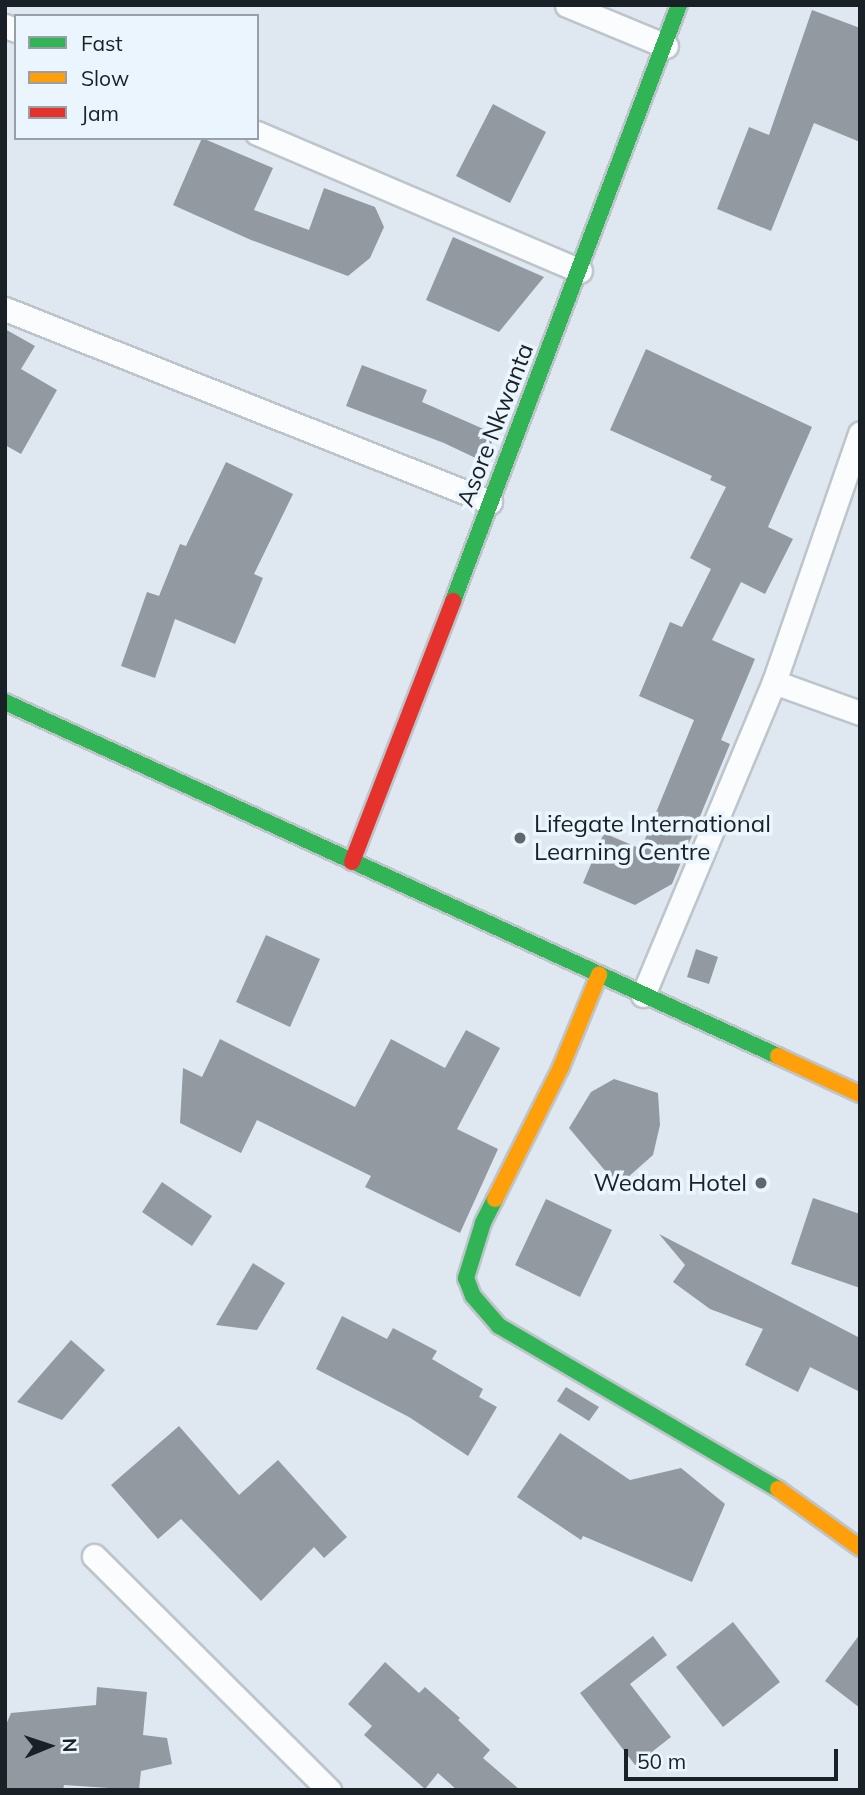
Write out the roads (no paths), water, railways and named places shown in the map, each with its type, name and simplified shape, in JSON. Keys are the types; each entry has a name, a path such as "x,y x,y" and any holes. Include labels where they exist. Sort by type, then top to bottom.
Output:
{"street":[{"path":"567,5 666,46"},
{"name":"Asore Nkwanta","path":"352,862 666,46 679,5"},
{"path":"259,134 580,271"},
{"path":"5,309 490,502"},
{"path":"643,995 774,682 860,433"},
{"path":"774,682 860,713"},
{"path":"5,702 860,1094"},
{"path":"599,975 561,1067 483,1223 466,1279 472,1296 499,1326 788,1495 860,1548"},
{"path":"94,1556 329,1790"}],"place":[{"name":"Lifegate International Learning Centre","path":"520,838"},
{"name":"Wedam Hotel","path":"761,1183"}]}
